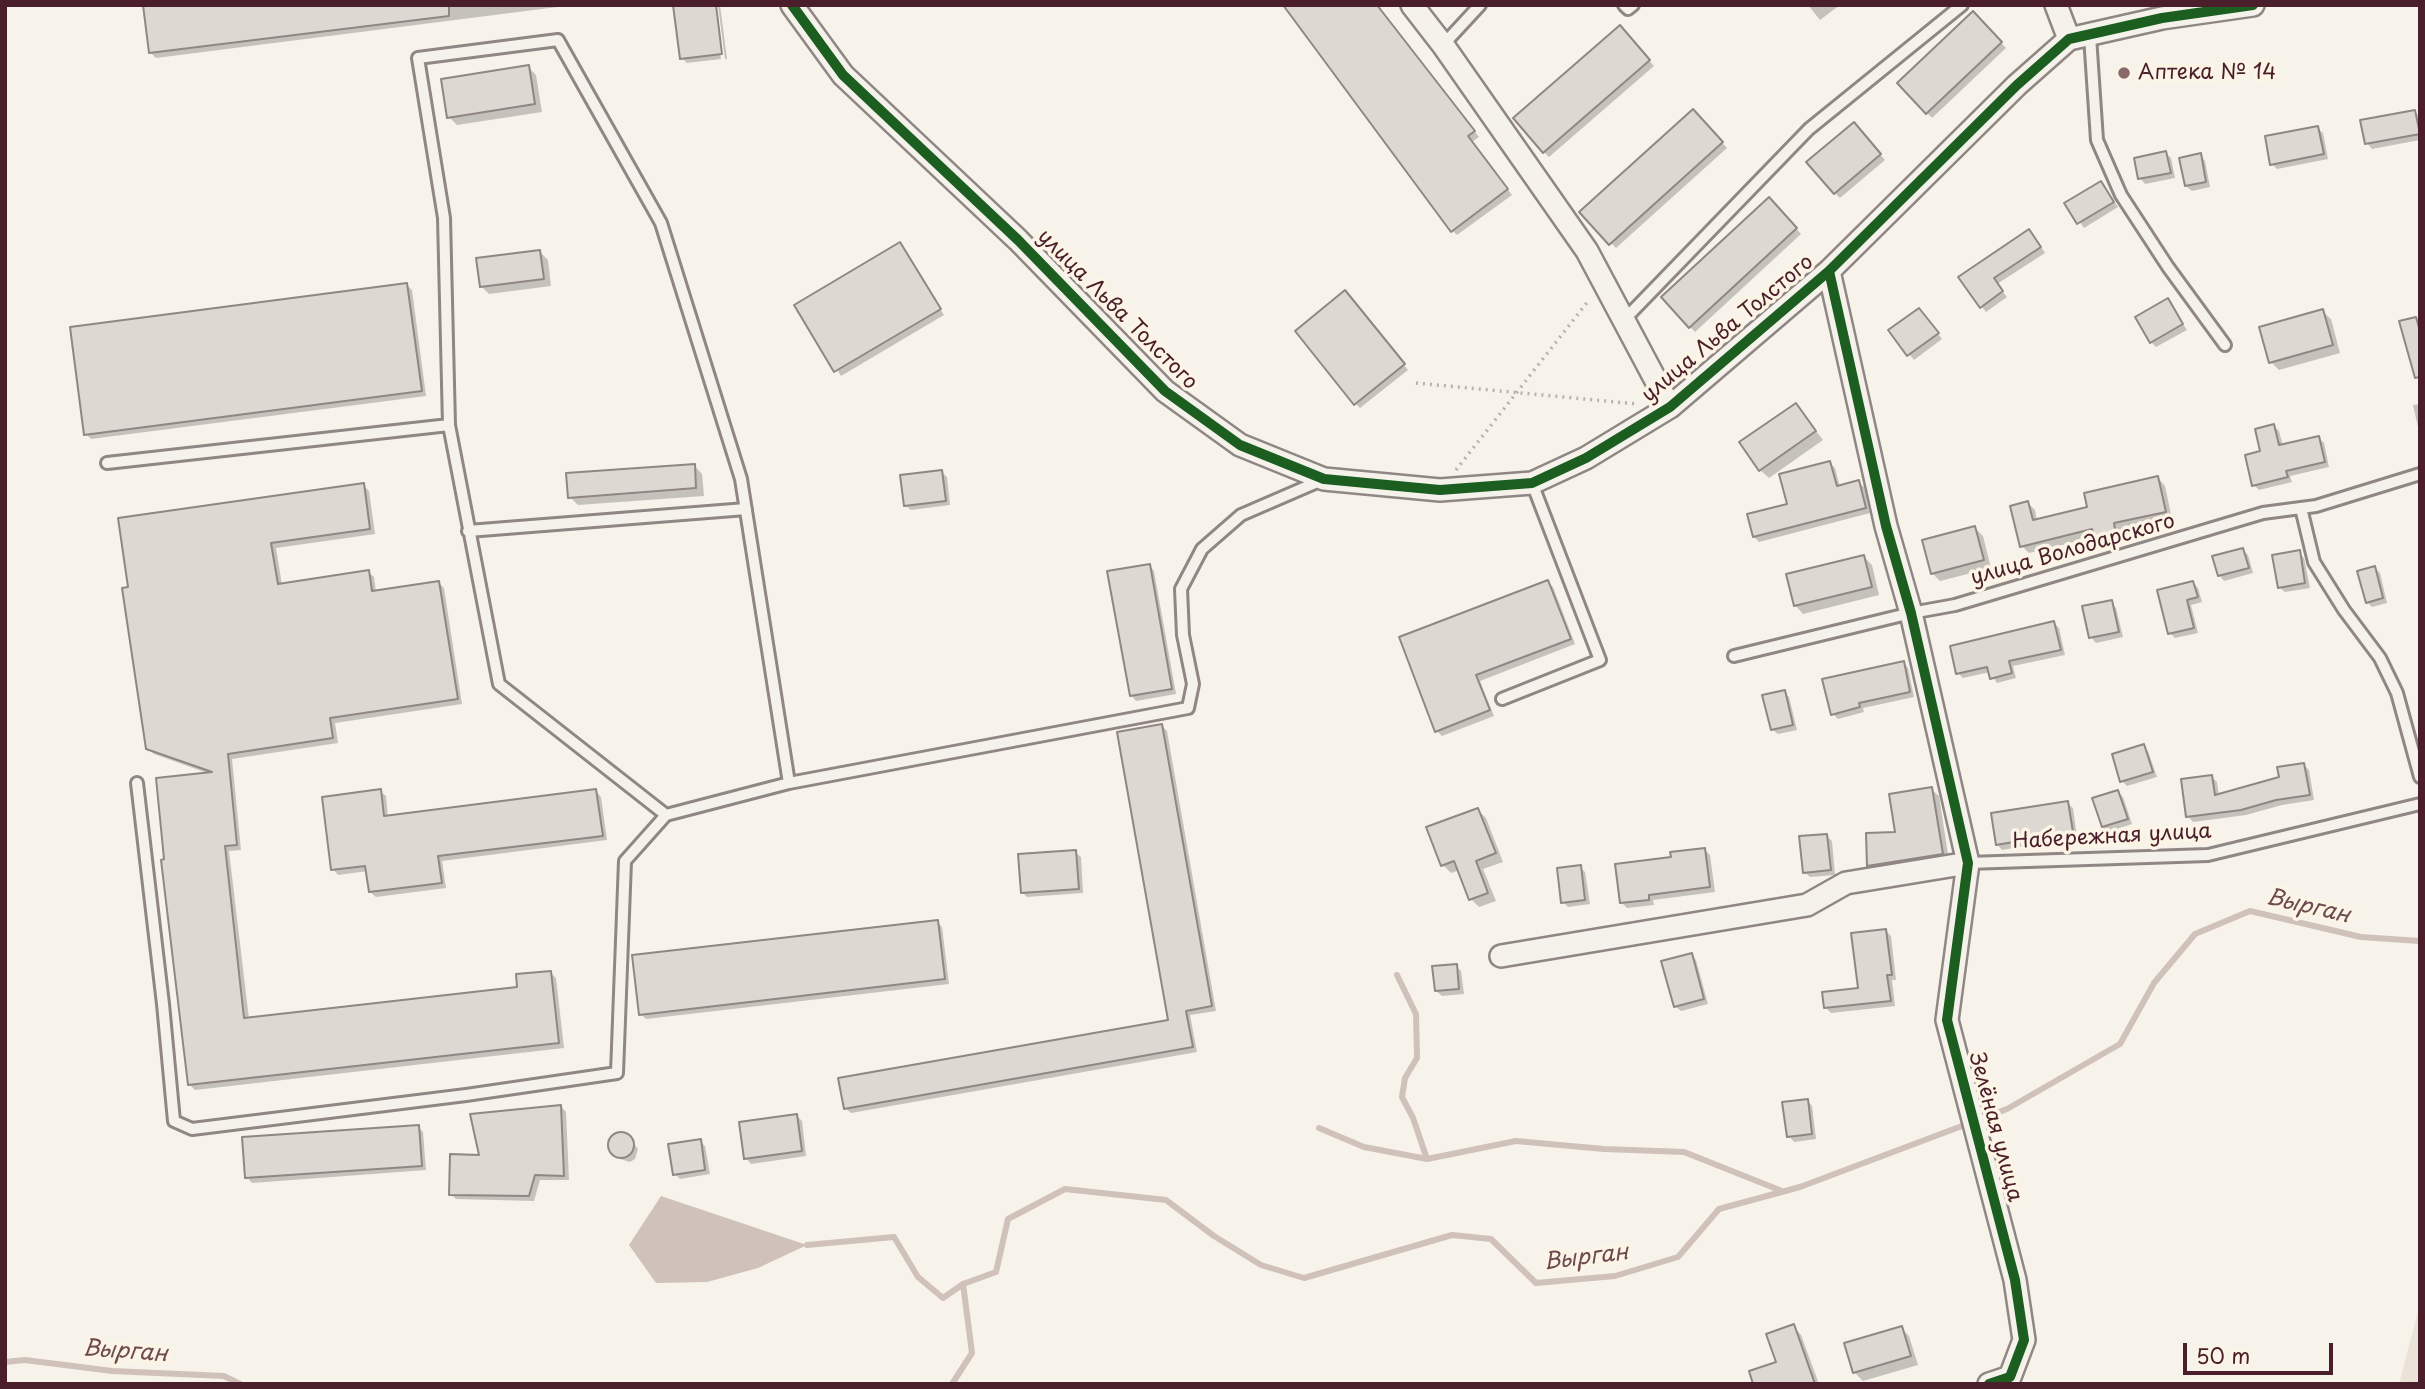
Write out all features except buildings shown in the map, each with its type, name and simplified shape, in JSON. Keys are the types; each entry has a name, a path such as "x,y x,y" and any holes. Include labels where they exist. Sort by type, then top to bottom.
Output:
{"street":[{"name":"улица Льва Толстого","path":"792,5 843,75 1018,240 1165,390 1240,445 1324,479 1440,489 1532,483 1586,458 1670,407 1829,271 2017,85 2080,38 2162,18 2253,5"},
{"path":"1412,5 1587,251 1670,407"},
{"path":"2056,5 2080,38"},
{"path":"1501,956 1807,905 1846,883 1968,863 1911,613 1886,526 1829,271"},
{"name":"Зелёная улица","path":"1968,863 1947,1020 2015,1280 2024,1340 2010,1377 1989,1384"}],"lane":[{"path":"1443,45 1480,5"},
{"path":"1624,5 1628,9 1633,5"},
{"path":"1624,320 1809,129 1962,5"},
{"path":"2080,38 2097,140 2121,195 2168,267 2225,345"},
{"path":"666,815 499,684 449,425 444,218 418,58 558,40 661,223 741,480 789,783"},
{"path":"107,463 449,425"},
{"name":"улица Володарского","path":"1734,656 1955,605 2263,513 2316,506 2420,474"},
{"path":"137,783 174,1121 192,1129 617,1073 625,862 666,815 789,783 1188,708 1193,684 1183,635 1181,589 1202,549 1241,516 1324,479"},
{"path":"1502,699 1600,660 1532,483"},
{"path":"2301,508 2314,562 2344,611 2380,658 2397,693 2420,777"},
{"path":"468,531 746,509"},
{"name":"Набережная улица","path":"1968,863 2208,855 2420,804"}],"path":[{"path":"1440,489 1603,281"},
{"path":"1416,383 1670,407"}],"shaded area":[{"path":"661,1196 807,1245 758,1268 707,1282 656,1283 629,1245"},
{"path":"2420,1304 2420,1384 2399,1384"}],"waterway":[{"name":"Вырган","path":"952,1384 972,1353 963,1284 996,1272 1008,1219 1065,1189 1166,1200 1214,1236 1261,1265 1304,1278 1452,1235 1491,1239 1536,1283 1615,1276 1678,1257 1719,1209 1800,1187 2007,1109 2120,1044 2154,983 2195,934 2250,911 2361,937 2420,941"},
{"path":"1397,975 1416,1014 1417,1058 1405,1078 1402,1097 1413,1118 1427,1159"},
{"path":"1319,1128 1364,1147 1427,1159 1516,1141 1604,1149 1684,1152 1782,1191"},
{"path":"807,1245 894,1237 918,1277 943,1298 963,1284"},
{"name":"Вырган","path":"5,1362 25,1360 112,1371 224,1376 240,1384"}],"cycle path":[{"path":"792,5 843,75 1018,240 1165,391 1240,445 1324,479 1440,490 1532,483 1586,458 1670,407 1829,271 2017,85 2069,39 2162,18 2253,5"},
{"path":"1829,271 1886,526 1911,613 1968,863 1947,1020 2015,1280 2024,1340 2010,1377 1989,1384"}],"place":[{"name":"Аптека № 14","path":"2124,73"}]}
